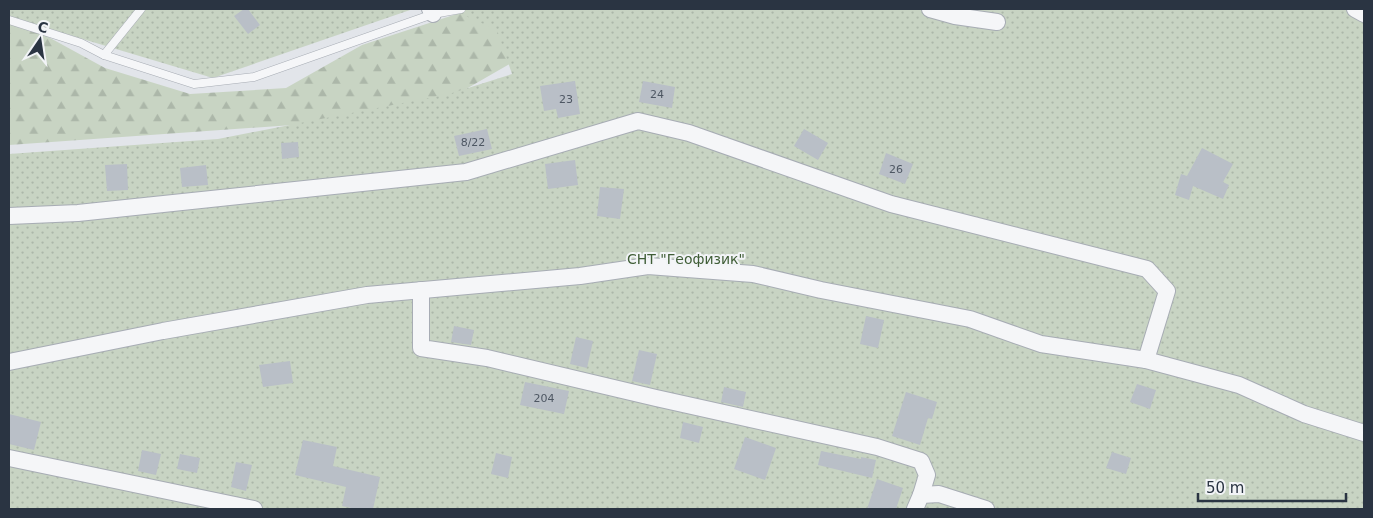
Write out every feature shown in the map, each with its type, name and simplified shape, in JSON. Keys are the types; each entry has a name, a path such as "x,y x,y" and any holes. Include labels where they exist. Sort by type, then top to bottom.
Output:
{"street":[{"path":"930,9 955,16 997,22"},
{"path":"1356,9 1364,14"},
{"path":"9,216 78,213 466,172 638,121 689,133 891,204 1146,270 1167,291 1146,360"},
{"path":"9,362 163,331 367,294 580,276 648,266 753,274 821,290 970,319 1040,344 1146,360 1239,385 1304,414 1364,433"},
{"path":"421,290 420,348 487,358 877,447 921,461 927,475 918,502"},
{"path":"9,458 254,509"},
{"path":"918,502 940,494 986,509"}],"lane":[{"path":"104,55 141,9"},
{"path":"9,20 81,43 104,55 194,84 254,77 432,11 461,9"}],"green space":[{"path":"9,9 413,9 213,78 9,17"},
{"name":"СНТ \"Геофизик\"","path":"450,9 1364,9 1364,509 9,509 9,154 218,139 449,94 512,74 497,30"},
{"path":"472,9 539,47 440,104 307,124 9,145 9,24 41,33 105,68 190,94 286,88 362,45"}],"building":[{"path":"244,9 248,9 260,25 248,34 234,16"},
{"path":"575,81 580,114 558,118 556,109 544,111 540,86"},
{"path":"643,81 675,87 672,108 639,102"},
{"path":"487,129 492,149 459,156 454,136"},
{"path":"804,129 828,143 818,160 794,146"},
{"path":"298,142 299,157 282,159 281,143"},
{"path":"1202,148 1233,164 1223,182 1229,185 1223,199 1193,186 1189,200 1175,195 1181,174 1187,176"},
{"path":"886,153 913,164 905,184 879,174"},
{"path":"575,160 578,185 548,189 545,164"},
{"path":"127,164 128,190 107,191 105,165"},
{"path":"206,165 208,185 182,187 180,168"},
{"path":"600,187 624,189 620,219 597,216"},
{"path":"866,316 884,320 878,348 860,344"},
{"path":"454,326 474,330 471,345 451,342"},
{"path":"576,337 593,341 587,368 570,364"},
{"path":"639,350 657,354 650,385 632,381"},
{"path":"290,361 293,383 263,387 259,365"},
{"path":"525,382 569,391 564,414 520,405"},
{"path":"1137,384 1156,390 1150,409 1130,402"},
{"path":"724,387 746,392 743,407 721,402"},
{"path":"906,392 937,402 932,419 928,418 920,445 892,436"},
{"path":"9,414 41,422 34,450 9,444"},
{"path":"683,422 703,427 699,443 680,438"},
{"path":"745,437 776,448 765,480 734,469"},
{"path":"303,440 337,447 333,466 380,477 373,509 356,509 342,506 346,487 295,475"},
{"path":"142,450 161,454 156,475 138,471"},
{"path":"821,451 876,460 872,478 818,465"},
{"path":"1112,452 1131,458 1126,474 1106,468"},
{"path":"496,453 512,457 508,478 491,474"},
{"path":"180,454 200,458 197,473 177,469"},
{"path":"236,462 252,465 246,491 231,487"},
{"path":"877,479 903,488 896,509 867,509"}]}
